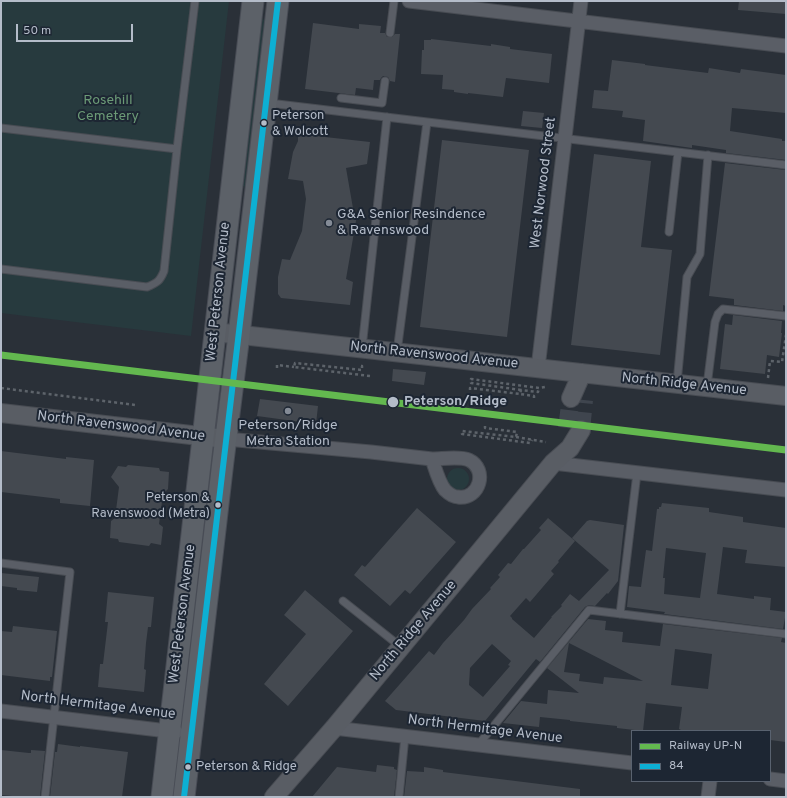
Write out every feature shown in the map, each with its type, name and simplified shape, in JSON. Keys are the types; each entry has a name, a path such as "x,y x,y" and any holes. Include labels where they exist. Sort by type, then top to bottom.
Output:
{"main road":[{"name":"West Peterson Avenue","path":"162,797 253,1"},
{"name":"West Peterson Avenue","path":"184,797 278,1"},
{"name":"North Ravenswood Avenue","path":"215,332 582,373"},
{"name":"North Ridge Avenue","path":"582,373 786,396"},
{"path":"577,399 582,373"},
{"name":"North Ravenswood Avenue","path":"1,413 226,439"},
{"name":"North Ridge Avenue","path":"274,797 334,728 553,463 564,440 574,429"}],"street":[{"path":"409,1 786,46"},
{"name":"West Norwood Street","path":"538,368 581,1"},
{"name":"North Ravenswood Avenue","path":"226,439 432,459"},
{"path":"553,463 786,490"},
{"name":"North Hermitage Avenue","path":"1,711 191,733"},
{"name":"North Hermitage Avenue","path":"334,728 631,763"},
{"path":"771,779 786,781"},
{"path":"708,797 710,782"}],"lane":[{"path":"1,270 147,287 155,284 161,279 164,271 195,1"},
{"path":"390,33 394,1"},
{"path":"341,98 382,103 385,81"},
{"path":"266,103 786,164"},
{"path":"362,348 388,117"},
{"path":"397,352 427,122"},
{"path":"1,128 177,149"},
{"path":"670,232 678,152"},
{"path":"677,384 687,277 700,254 708,155"},
{"path":"707,387 715,322 718,314 723,309 786,316"},
{"path":"620,614 637,473"},
{"path":"1,563 70,572 45,797"},
{"path":"343,601 401,647"},
{"path":"478,745 588,610 786,634"},
{"path":"399,797 405,736"}],"path":[{"path":"768,380 770,361 782,362 786,335"},
{"path":"294,367 295,362 362,370 362,366 360,366"},
{"path":"276,368 277,365 370,376 369,378"},
{"path":"471,379 539,388 538,392 521,390 471,383 471,379"},
{"path":"1,388 135,405"},
{"path":"470,390 470,388 520,394 534,396 534,398"},
{"path":"520,394 521,390"},
{"path":"485,426 485,428 517,432 516,437"},
{"path":"532,440 530,444 462,434 462,431 516,437 546,442"}],"green space":[{"name":"Rosehill Cemetery","path":"1,1 229,1 191,336 1,313"},
{"path":"260,19 268,20 248,187 242,186"},
{"path":"458,468 466,471 469,479 466,487 458,490 450,487 447,479 450,471"}],"building":[{"path":"739,1 786,1 786,14 738,10"},
{"path":"313,23 359,29 359,24 381,26 380,33 385,33 387,37 400,34 395,82 390,81 388,77 383,76 380,80 374,80 373,90 356,88 355,95 305,89"},
{"path":"431,39 491,46 491,44 510,47 510,49 552,54 549,83 506,78 503,97 468,94 454,92 454,90 442,89 443,75 421,74 424,40"},
{"path":"612,60 708,73 709,68 740,73 741,69 786,75 786,113 732,108 730,131 782,139 782,141 786,141 786,160 726,153 726,150 692,145 692,148 643,141 645,120 622,117 623,111 592,108 594,90 608,91"},
{"path":"523,111 544,113 542,128 521,126"},
{"name":"G&A Senior Resindence & Ravenswood","path":"298,134 370,142 367,164 346,168 354,214 357,215 346,279 353,282 350,305 281,298 278,294 278,277 282,259 290,260 302,231 306,199 303,181 288,179 293,152 298,141"},
{"path":"442,140 529,150 507,337 420,327"},
{"path":"594,154 651,161 641,247 672,250 660,355 571,345"},
{"path":"725,163 786,170 786,306 783,305 783,311 734,305 734,299 709,296"},
{"path":"733,315 782,321 779,357 767,355 765,374 720,369 725,324 732,325"},
{"path":"393,369 426,372 424,385 392,381"},
{"name":"Peterson/Ridge Metra Station","path":"260,399 318,406 316,424 257,416"},
{"path":"1,451 66,459 66,457 94,460 90,506 60,503 60,499 1,492"},
{"path":"128,465 159,468 160,471 169,472 168,489 163,494 159,524 163,527 161,545 151,543 149,546 119,542 118,539 110,538 111,521 115,518 119,487 111,477 118,466 126,467"},
{"path":"662,503 709,508 709,512 743,517 743,522 786,528 786,567 745,563 747,550 723,547 717,594 754,599 754,596 771,598 770,610 786,612 783,629 664,614 665,612 627,607 629,586 641,587 646,550 652,551 657,509 661,507","holes":["666,548 706,553 700,598 664,594 665,578 663,578"]},
{"path":"417,508 456,542 410,594 405,590 390,606 354,575 362,565 365,567"},
{"path":"548,518 575,541 551,571 554,574 530,602 526,598 510,616 512,619 534,638 562,606 561,605 570,594 579,601 609,570 572,538 587,521 590,520 624,525 618,581 608,594 607,593 595,606 589,605 585,607 540,662 536,659 485,721 396,710 385,701 429,651 434,655 472,609 491,589 490,588 500,577 498,575 508,563 511,564 541,530 539,528","holes":["492,644 511,661 508,665 510,666 483,697 469,685 470,668"]},
{"path":"1,573 39,577 37,592 17,590 17,588 1,586"},
{"path":"305,590 353,631 288,706 264,684 306,634 284,615"},
{"path":"108,592 154,597 151,627 148,627 146,643 144,692 98,687 100,664 103,664 108,622 105,622"},
{"path":"588,619 606,621 605,630 623,632 622,642 660,646 663,624 782,638 781,642 786,643 786,742 771,740 771,730 681,730 679,729 682,707 646,703 643,730 617,728 617,726 540,717 539,727 503,723 521,701 547,704 548,690 579,693 547,668","holes":["569,643 643,681 604,677 603,684 579,681 580,674 564,672","675,649 712,654 708,689 671,685"]},
{"path":"13,626 57,631 52,677 50,677 50,681 1,675 1,631 12,632"},
{"path":"58,744 128,752 122,797 50,797 55,752 57,752"},
{"path":"1,750 29,753 31,753 31,750 45,751 40,797 1,795"},
{"path":"377,765 394,767 394,769 397,770 394,797 312,797 337,767 376,772"},
{"path":"424,767 443,770 443,772 580,789 580,797 404,797 407,771 424,772"}],"tunnel":[{"path":"567,428 571,398"},
{"path":"581,430 584,400"}],"rail line":[{"name":"UP-N","path":"1,355 786,450"}],"transit line":[{"name":"84","path":"184,797 278,1"}],"place":[{"name":"Peterson & Wolcott","path":"264,123"},
{"name":"G&A Senior Resindence & Ravenswood","path":"329,223"},
{"name":"Peterson/Ridge","path":"393,402"},
{"name":"Peterson/Ridge Metra Station","path":"288,411"},
{"name":"Peterson & Ravenswood (Metra)","path":"218,505"},
{"name":"Peterson & Ridge","path":"188,767"}]}
